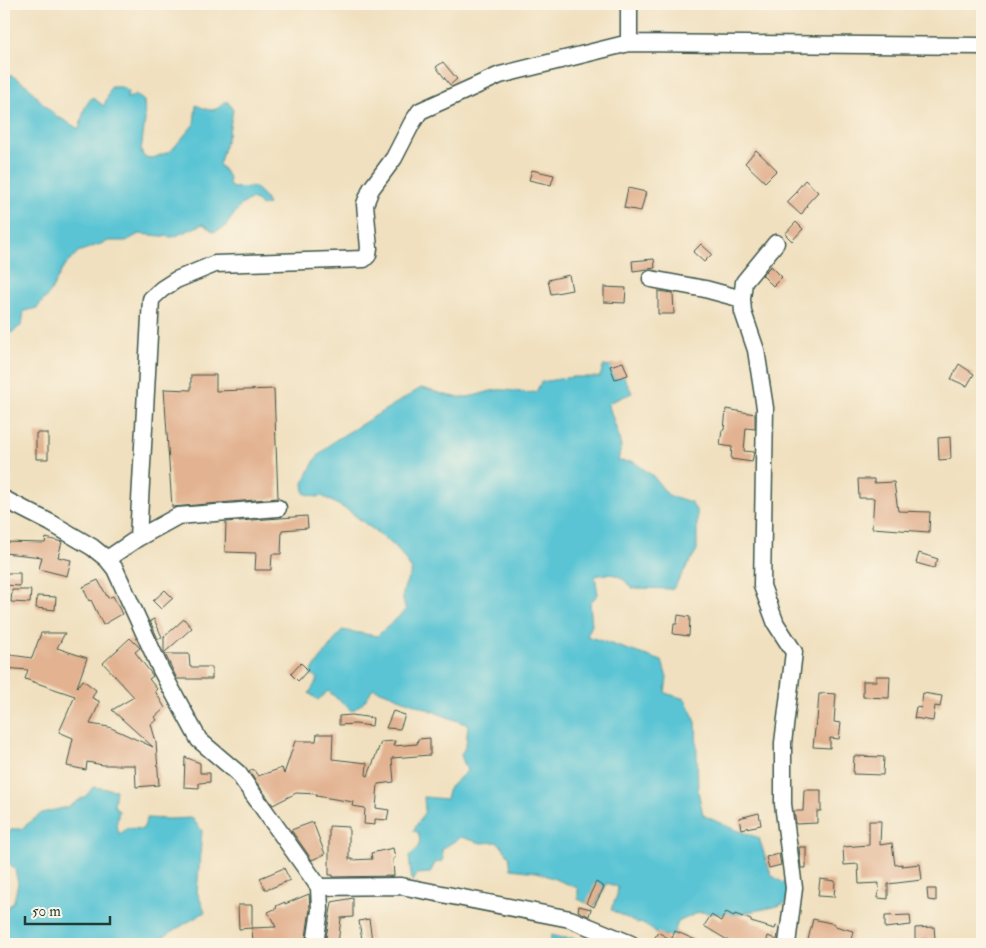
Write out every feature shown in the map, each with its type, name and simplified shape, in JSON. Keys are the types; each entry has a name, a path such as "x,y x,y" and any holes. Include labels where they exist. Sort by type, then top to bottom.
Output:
{"street":[{"path":"629,4 629,43"},
{"path":"138,538 151,298 176,280 215,264 364,259 368,255 369,248 365,204 370,189 394,158 420,111 500,75 629,43 982,46"},
{"path":"776,243 744,282 742,300 743,312 756,350 765,408 762,586 776,624 794,652 783,743 783,804 794,888 787,944"},
{"path":"650,279 704,289 742,300"},
{"path":"4,499 92,546 115,569 161,670 199,740 238,773 319,887 320,910 315,944"},
{"path":"107,559 138,538 178,516 278,508"},
{"path":"319,887 401,886 570,919 632,944"}],"water":[{"path":"4,70 29,87 55,115 79,129 85,107 92,97 104,106 111,87 121,87 128,91 127,98 135,94 144,101 145,120 141,151 144,157 153,158 171,151 194,124 196,105 214,110 224,102 228,102 233,110 229,132 219,164 229,177 229,185 233,188 254,187 263,195 268,204 261,206 258,202 251,199 241,205 225,227 214,232 203,224 173,237 139,234 126,241 109,241 78,252 63,268 50,293 37,308 24,311 22,325 11,333 4,329"},
{"path":"614,365 621,371 632,393 608,403 621,447 618,461 634,462 653,476 668,495 691,502 697,512 697,550 673,589 632,588 616,575 595,576 598,594 590,603 592,625 587,636 662,661 667,678 665,693 685,699 696,722 698,791 703,815 759,838 771,875 791,888 789,902 774,907 732,915 699,912 678,922 673,936 659,935 644,924 637,923 611,910 618,887 607,883 595,907 578,899 578,888 537,872 511,869 509,856 498,842 481,843 461,837 442,849 443,861 435,863 430,873 417,874 412,882 409,856 417,849 419,843 418,832 413,831 425,811 424,797 446,799 449,788 467,771 461,755 466,745 468,725 373,688 364,702 352,711 328,691 318,700 309,693 318,679 310,673 342,630 377,636 406,610 403,594 412,570 397,548 349,511 322,496 316,497 304,493 303,483 316,458 334,441 421,388 449,396 461,397 497,390 536,392 541,382 572,377 600,377 603,366"},
{"path":"93,787 116,790 114,805 119,811 116,826 120,834 127,828 143,829 147,818 192,818 202,831 197,892 205,912 151,944 4,944 4,911 14,901 18,883 15,870 4,857 4,844 7,835 12,829 21,829 42,813 68,807 87,795"},
{"path":"551,935 572,938 583,943 588,939 607,944 550,944"}],"building":[{"path":"443,62 457,79 450,85 436,67"},
{"path":"756,150 777,170 765,182 745,163"},
{"path":"532,170 554,175 551,185 529,180"},
{"path":"805,180 818,192 806,205 801,215 787,202"},
{"path":"628,188 646,192 641,211 624,208"},
{"path":"796,222 803,229 792,241 785,234"},
{"path":"701,244 712,254 704,262 693,252"},
{"path":"654,259 655,268 633,271 632,261"},
{"path":"771,266 782,277 773,286 762,275"},
{"path":"569,275 572,290 551,294 548,280"},
{"path":"604,287 626,288 625,303 604,302"},
{"path":"658,291 673,293 674,314 658,314"},
{"path":"623,362 628,375 615,379 610,366"},
{"path":"959,364 974,374 967,386 951,379"},
{"path":"191,375 216,375 216,391 274,389 278,498 172,507 164,389 191,390"},
{"path":"726,409 755,414 755,429 746,428 744,451 754,452 752,462 731,459 732,447 720,445"},
{"path":"36,433 48,433 48,459 36,459"},
{"path":"950,437 951,459 939,460 938,438"},
{"path":"858,479 874,479 874,483 894,482 898,511 930,512 929,532 872,528 874,498 859,498"},
{"path":"307,516 308,528 282,530 281,554 272,554 271,570 255,570 256,553 225,552 226,522"},
{"path":"46,538 62,542 58,557 71,560 67,576 39,569 42,557 4,553 4,542 45,543"},
{"path":"919,553 938,559 934,568 916,563"},
{"path":"4,573 20,573 20,586 4,585"},
{"path":"98,580 108,598 113,596 122,614 103,625 83,587"},
{"path":"12,590 31,590 30,603 11,602"},
{"path":"165,590 173,598 161,609 153,601"},
{"path":"37,596 56,597 55,610 36,608"},
{"path":"678,615 690,617 689,636 673,634 674,624 677,624"},
{"path":"154,619 162,637 158,639 150,621"},
{"path":"184,619 192,628 164,653 164,637"},
{"path":"41,633 65,633 57,648 87,658 77,687 83,680 96,690 92,698 99,701 99,704 90,724 109,727 153,747 112,710 134,697 103,663 130,638 140,648 135,652 153,676 149,679 157,689 155,691 165,708 155,717 157,720 151,724 156,742 159,785 136,787 135,765 103,765 87,762 86,770 67,766 73,738 59,732 75,696 25,679 28,670 4,668 4,654 32,658"},
{"path":"165,654 189,654 190,667 212,667 212,679 177,679"},
{"path":"301,663 308,670 298,681 291,674"},
{"path":"876,676 890,676 889,698 863,697 863,681 876,681"},
{"path":"923,693 942,696 940,707 935,706 933,721 914,718 916,707 921,708"},
{"path":"819,694 836,694 834,722 841,723 839,739 830,738 830,748 813,747"},
{"path":"393,711 405,715 400,729 386,728"},
{"path":"352,715 373,718 372,726 339,725 339,716"},
{"path":"317,734 333,734 332,759 367,763 366,775 368,776 381,742 395,741 393,746 417,744 418,739 430,738 430,755 392,758 394,782 378,784 376,808 389,810 387,820 375,819 375,825 364,824 365,808 352,806 353,802 316,796 317,794 296,793 273,805 249,772 253,769 258,776 282,768 284,774 295,741 316,741"},
{"path":"854,756 884,757 883,775 853,774"},
{"path":"185,757 200,763 200,773 210,773 210,782 199,783 199,788 184,787"},
{"path":"804,790 821,790 821,811 817,811 817,823 796,824 794,811 803,811"},
{"path":"759,813 761,825 741,829 739,818"},
{"path":"869,821 881,821 880,845 892,843 895,865 920,864 922,880 888,884 888,899 878,898 879,883 859,884 858,864 844,865 843,847 869,845"},
{"path":"313,822 325,854 312,860 291,830"},
{"path":"329,826 349,827 349,859 372,859 371,853 393,848 395,858 393,859 394,876 333,877 333,875 329,875"},
{"path":"799,847 806,847 806,868 801,868"},
{"path":"779,854 781,865 769,868 766,857"},
{"path":"284,868 290,880 265,889 260,878"},
{"path":"820,879 835,881 834,897 818,896"},
{"path":"596,882 604,887 594,907 586,903"},
{"path":"927,889 936,889 936,901 928,900"},
{"path":"309,894 310,909 305,944 253,944 252,928 276,927 268,912 285,902 285,904"},
{"path":"353,898 353,917 341,918 338,944 325,944 332,902"},
{"path":"238,905 252,905 252,928 239,929"},
{"path":"579,906 591,909 589,916 578,911"},
{"path":"726,912 775,929 776,926 779,927 777,940 768,936 766,944 734,944 704,926 711,915 721,921"},
{"path":"910,915 911,925 885,928 885,916"},
{"path":"369,919 372,940 362,940 359,921"},
{"path":"813,919 835,924 835,926 853,931 850,944 807,944"},
{"path":"934,927 935,938 915,940 915,928"},
{"path":"675,931 705,944 662,944 654,939 658,932 671,940"}]}
